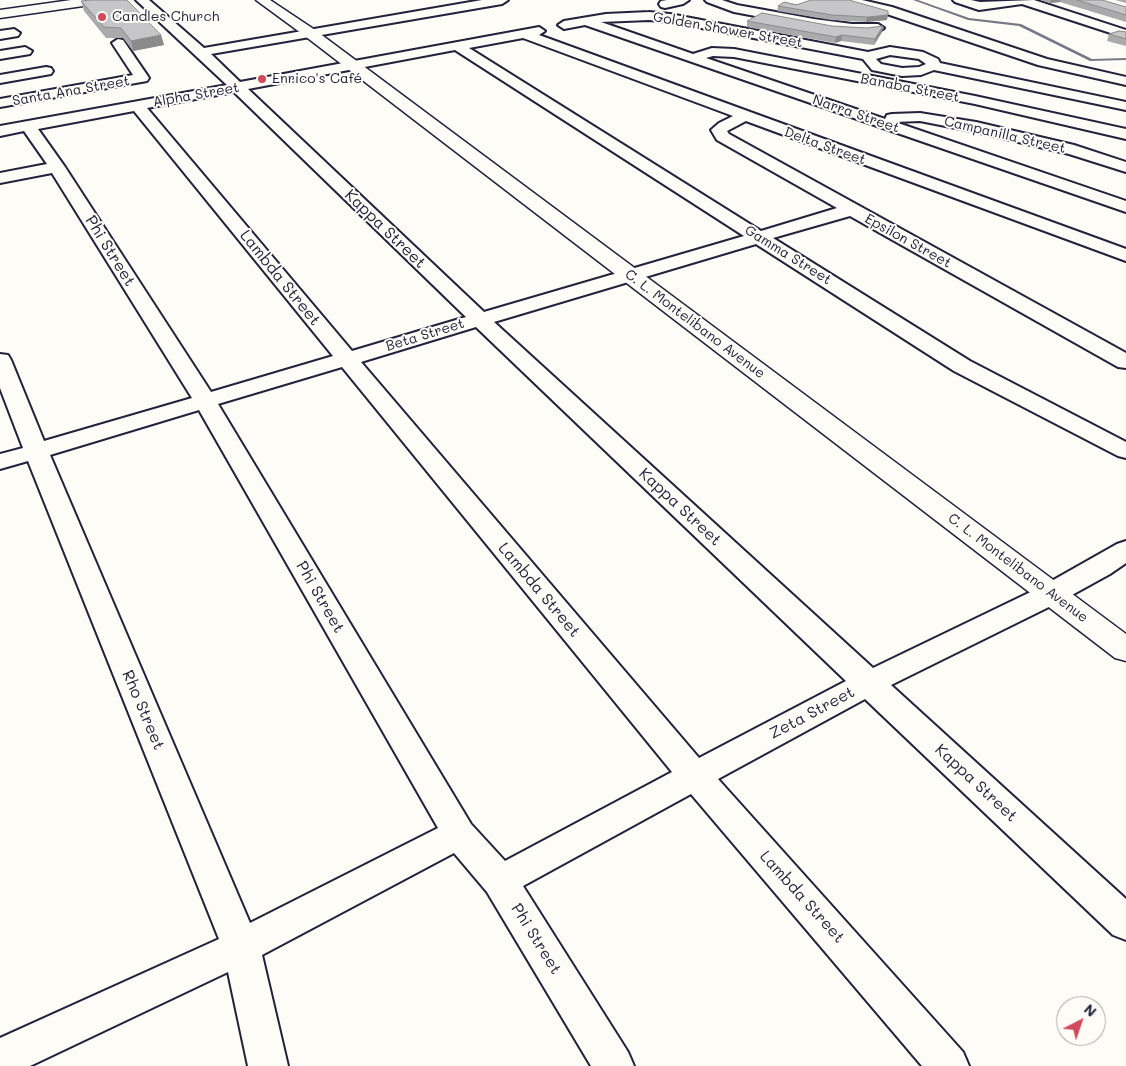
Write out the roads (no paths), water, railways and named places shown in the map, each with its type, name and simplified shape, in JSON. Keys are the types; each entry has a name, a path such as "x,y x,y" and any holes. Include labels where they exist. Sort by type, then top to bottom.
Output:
{"street":[{"path":"0,14 97,0"},
{"name":"Kappa Street","path":"142,0 201,52 479,318 1126,923"},
{"name":"C. L. Montelibano Avenue","path":"262,0 310,33 1126,650"},
{"path":"201,52 502,0"},
{"path":"665,4 684,0"},
{"path":"711,0 744,10 831,26 866,28 926,22"},
{"path":"959,0 979,6 1022,0 1126,34"},
{"path":"715,25 744,10 773,4"},
{"path":"844,6 868,5 926,22 1063,68 1126,81"},
{"path":"396,8 409,16"},
{"name":"Golden Shower Street","path":"586,21 649,16 715,25 870,56"},
{"path":"564,25 586,21"},
{"name":"Narra Street","path":"586,21 647,44 881,122 1126,207"},
{"path":"0,36 14,33"},
{"name":"Alpha Street","path":"0,132 532,33"},
{"name":"Delta Street","path":"532,33 744,116 1126,255"},
{"path":"647,44 668,38"},
{"name":"Santa Ana Street","path":"0,103 142,78 118,43"},
{"path":"962,50 991,45"},
{"name":"Gamma Street","path":"457,46 962,366 1126,451"},
{"path":"0,55 25,51"},
{"path":"942,53 923,56 890,51 870,56 869,59 871,63 883,69 914,72 929,69 933,66 1126,106"},
{"name":"Banaba Street","path":"693,59 712,52 727,52 1072,121 1126,134"},
{"path":"923,56 933,62 933,66"},
{"path":"826,104 883,69"},
{"path":"0,78 46,71"},
{"name":"Lambda Street","path":"138,106 695,776 949,1066"},
{"name":"Epsilon Street","path":"744,116 719,130 722,136 850,210 1126,362"},
{"name":"Campanilla Street","path":"881,122 895,117 936,119 1058,146 1126,167"},
{"name":"Phi Street","path":"28,126 205,401 460,834 500,881 614,1066"},
{"path":"0,178 56,167"},
{"name":"Beta Street","path":"0,462 479,318 850,210"},
{"name":"Rho Street","path":"0,360 241,947 268,1066"},
{"name":"Zeta Street","path":"500,881 868,683 1052,594 1126,550"},
{"path":"0,1059 241,947 460,834"}],"waterway":[{"path":"915,0 968,19 1020,25 1091,60 1126,59"}],"place":[{"name":"Candles Church","path":"102,17"},
{"name":"Enrico's Café","path":"262,79"}]}
